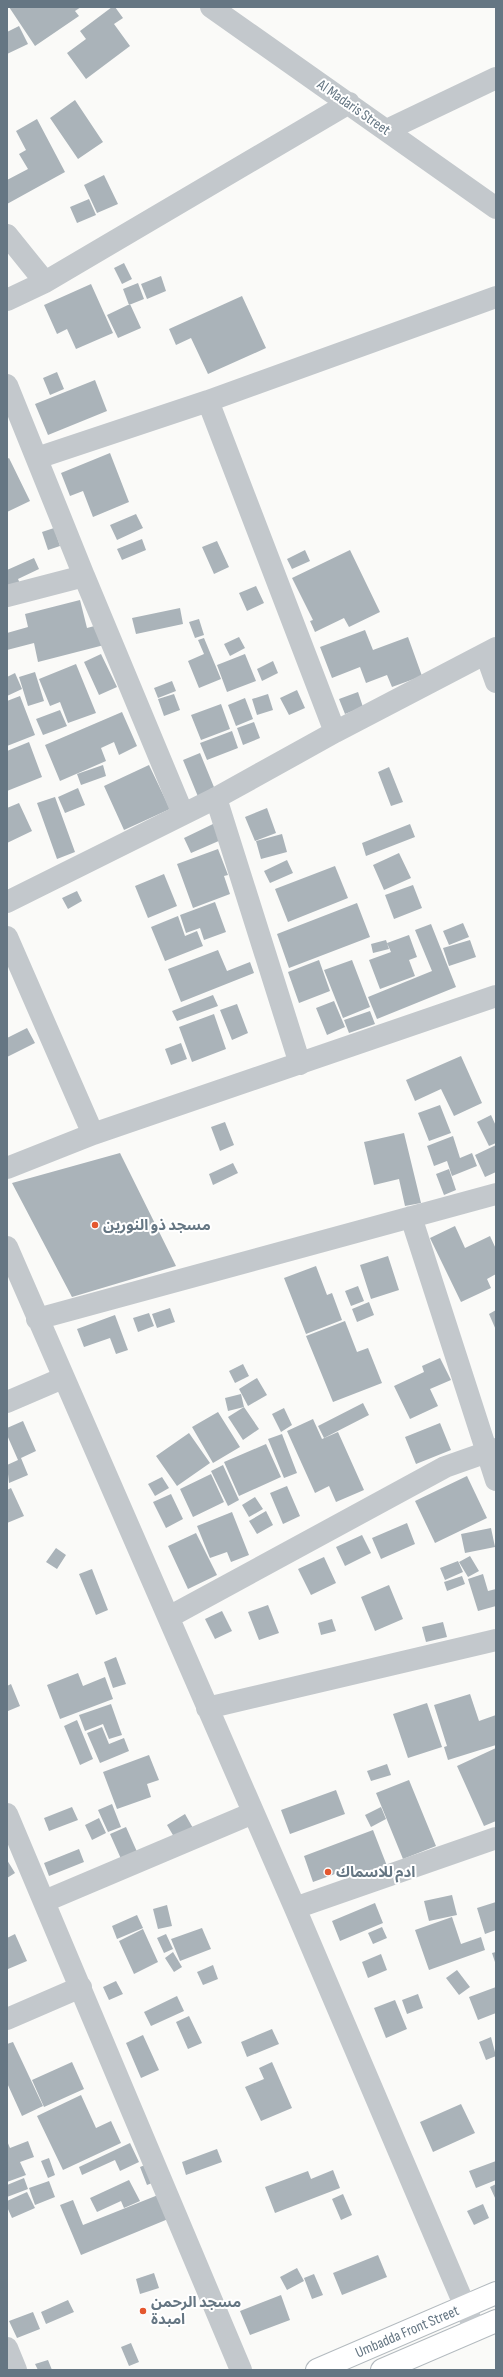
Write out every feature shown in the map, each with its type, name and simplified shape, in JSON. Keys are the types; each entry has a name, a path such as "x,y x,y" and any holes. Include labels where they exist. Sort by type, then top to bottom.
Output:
{"main road":[{"name":"Umbadda Front Street","path":"317,2370 496,2293"},
{"name":"Umbadda Front Street","path":"382,2370 496,2321"}],"street":[{"name":"Al Madaris Street","path":"211,7 496,208"},
{"path":"387,130 496,78"},
{"path":"7,300 44,282 349,103"},
{"path":"7,235 44,282"},
{"path":"37,458 208,401 496,297"},
{"path":"7,384 84,576 183,814"},
{"path":"208,401 335,732"},
{"path":"7,596 84,576"},
{"path":"7,902 216,798 335,732 491,651 496,682"},
{"path":"216,798 300,1064"},
{"path":"7,937 93,1134"},
{"path":"7,1168 93,1134 496,996"},
{"path":"37,1319 496,1194"},
{"path":"411,1217 492,1450 496,1480"},
{"path":"7,1248 295,1908 475,2330"},
{"path":"7,1402 63,1378"},
{"path":"168,1617 445,1467 492,1450"},
{"path":"207,1708 496,1640"},
{"path":"45,1901 253,1813"},
{"path":"7,1814 45,1901 241,2370"},
{"path":"295,1908 496,1838"},
{"path":"7,2019 81,1987"},
{"path":"7,2348 16,2370"}],"building":[{"path":"9,7 81,7 75,11 79,16 35,46"},
{"path":"112,7 115,7 123,18 114,24 130,46 86,79 67,53 86,39 80,31"},
{"path":"19,26 28,44 7,54 7,32"},
{"path":"75,100 103,142 78,159 50,118"},
{"path":"37,119 65,172 7,204 7,180 28,169 19,154 26,150 16,131"},
{"path":"104,175 118,204 97,213 84,185"},
{"path":"89,199 96,215 77,223 70,207"},
{"path":"124,263 132,279 122,284 114,268"},
{"path":"161,276 166,291 147,299 141,284"},
{"path":"138,283 144,299 129,305 123,289"},
{"path":"91,284 113,333 76,349 67,329 57,334 44,305"},
{"path":"242,296 266,348 208,374 191,338 176,345 169,329"},
{"path":"130,304 141,328 118,338 107,315"},
{"path":"57,372 64,389 50,395 43,378"},
{"path":"95,380 107,411 48,435 35,404"},
{"path":"110,453 129,502 93,517 83,491 70,496 61,473"},
{"path":"9,458 30,501 7,512 7,459"},
{"path":"136,514 143,528 117,540 110,525"},
{"path":"54,528 60,546 48,550 42,532"},
{"path":"142,539 146,550 122,560 117,549"},
{"path":"217,541 229,567 214,574 202,547"},
{"path":"305,550 310,561 292,569 287,559"},
{"path":"350,550 380,612 349,627 344,618 315,632 310,621 313,620 292,578"},
{"path":"34,558 39,569 18,579 22,588 7,595 7,570"},
{"path":"256,586 264,603 247,611 239,593"},
{"path":"80,600 87,628 102,624 108,644 38,662 34,643 7,650 7,633 28,627 25,614"},
{"path":"180,608 183,624 136,634 132,618"},
{"path":"199,619 204,635 195,638 189,622"},
{"path":"365,630 373,650 408,637 422,676 392,687 387,675 366,683 360,667 332,678 320,647"},
{"path":"239,637 245,648 230,656 224,644"},
{"path":"204,638 221,679 199,688 188,661 204,654 198,640"},
{"path":"101,654 117,687 99,695 84,662"},
{"path":"245,654 256,681 227,692 217,665"},
{"path":"273,661 278,673 262,681 257,669"},
{"path":"76,664 96,713 68,723 60,702 50,706 39,679"},
{"path":"35,672 44,701 28,706 19,677"},
{"path":"15,673 22,689 7,696 7,677"},
{"path":"172,681 176,691 158,698 154,688"},
{"path":"297,690 305,708 289,715 280,698"},
{"path":"358,692 363,707 345,714 339,699"},
{"path":"174,694 180,710 164,716 158,699"},
{"path":"268,694 273,710 257,715 252,699"},
{"path":"20,696 35,735 7,746 7,701"},
{"path":"245,698 253,719 236,726 228,705"},
{"path":"221,704 230,729 201,740 191,715"},
{"path":"60,710 67,726 43,735 36,719"},
{"path":"122,712 137,746 119,755 114,742 101,748 106,761 60,781 45,745"},
{"path":"254,722 260,738 243,745 237,728"},
{"path":"232,731 238,748 207,760 200,743"},
{"path":"29,742 42,777 7,791 7,751"},
{"path":"200,753 216,792 199,799 183,760"},
{"path":"103,765 106,776 81,785 77,774"},
{"path":"149,765 170,809 124,830 104,786"},
{"path":"389,767 403,802 391,806 378,772"},
{"path":"78,788 85,805 65,813 58,797"},
{"path":"55,797 75,852 57,859 37,803"},
{"path":"19,803 32,831 7,843 7,808"},
{"path":"267,808 276,833 255,841 245,817"},
{"path":"213,824 221,840 191,853 184,838"},
{"path":"410,824 415,837 366,856 362,843"},
{"path":"282,834 287,852 261,859 256,841"},
{"path":"218,849 228,875 224,876 230,894 193,908 177,864"},
{"path":"399,853 411,878 384,890 373,865"},
{"path":"287,860 293,873 270,883 264,871"},
{"path":"335,866 348,898 288,922 275,889"},
{"path":"164,874 177,906 148,918 135,886"},
{"path":"413,885 422,908 394,919 385,895"},
{"path":"77,891 82,901 68,909 62,898"},
{"path":"215,902 226,932 204,940 200,928 186,933 180,915"},
{"path":"357,903 370,937 289,968 277,934"},
{"path":"178,916 185,936 197,931 203,946 165,961 151,927"},
{"path":"463,923 469,937 449,945 443,931"},
{"path":"431,924 456,987 377,1019 368,997 432,971 415,930"},
{"path":"409,935 417,957 409,960 415,976 380,989 369,960 391,952 387,943"},
{"path":"386,940 389,949 373,953 371,944"},
{"path":"470,940 476,957 449,966 443,948"},
{"path":"218,950 227,971 250,962 254,973 181,1002 168,969"},
{"path":"319,960 330,991 299,1003 288,972"},
{"path":"352,960 370,1007 343,1018 324,970"},
{"path":"213,995 218,1006 177,1021 172,1011"},
{"path":"334,1001 345,1027 327,1035 316,1008"},
{"path":"237,1004 248,1033 232,1040 220,1010"},
{"path":"370,1011 375,1024 349,1033 344,1020"},
{"path":"214,1014 226,1049 192,1062 179,1027"},
{"path":"27,1028 35,1043 7,1057 7,1038"},
{"path":"181,1043 187,1059 171,1065 165,1049"},
{"path":"461,1056 482,1103 454,1116 441,1089 415,1101 406,1080"},
{"path":"440,1105 451,1133 429,1141 418,1113"},
{"path":"491,1115 496,1126 496,1143 489,1146 477,1122"},
{"path":"225,1122 234,1145 220,1151 211,1127"},
{"path":"404,1133 421,1203 405,1206 399,1179 374,1185 364,1142"},
{"path":"453,1136 460,1158 472,1153 477,1166 452,1176 447,1161 434,1166 427,1146"},
{"path":"496,1145 496,1172 485,1177 475,1155"},
{"name":"مسجد ذو النورين","path":"120,1153 176,1266 72,1297 12,1183"},
{"path":"233,1163 238,1173 213,1185 209,1174"},
{"path":"449,1169 456,1190 444,1195 436,1174"},
{"path":"455,1226 465,1248 490,1236 496,1249 496,1274 487,1279 491,1288 461,1302 430,1238"},
{"path":"388,1256 399,1290 371,1299 360,1265"},
{"path":"316,1266 327,1295 332,1293 342,1320 306,1334 284,1278"},
{"path":"358,1286 364,1301 351,1306 345,1291"},
{"path":"369,1302 374,1315 357,1322 352,1309"},
{"path":"170,1308 175,1322 157,1328 152,1314"},
{"path":"496,1310 496,1330 489,1314"},
{"path":"149,1313 154,1326 138,1332 133,1318"},
{"path":"115,1315 128,1350 116,1354 110,1338 84,1347 77,1329"},
{"path":"345,1321 357,1352 368,1348 382,1383 333,1402 306,1336"},
{"path":"440,1358 451,1380 430,1389 438,1406 410,1419 394,1386 424,1372 422,1366"},
{"path":"243,1364 249,1376 235,1383 229,1371"},
{"path":"257,1378 267,1395 248,1406 239,1389"},
{"path":"241,1394 244,1407 228,1411 225,1398"},
{"path":"363,1403 369,1415 324,1438 318,1426"},
{"path":"244,1407 259,1429 243,1440 228,1417"},
{"path":"284,1408 292,1425 281,1432 272,1414"},
{"path":"218,1412 240,1447 213,1463 192,1427"},
{"path":"313,1419 322,1439 338,1432 364,1490 336,1502 329,1486 315,1493 287,1431"},
{"path":"23,1421 36,1451 21,1458 28,1475 9,1483 7,1465 18,1460 7,1435 7,1428"},
{"path":"440,1423 451,1450 416,1464 405,1437"},
{"path":"189,1433 210,1463 177,1486 156,1456"},
{"path":"282,1434 297,1473 284,1478 268,1439"},
{"path":"266,1444 281,1477 239,1496 224,1462"},
{"path":"223,1465 239,1500 228,1506 211,1471"},
{"path":"211,1474 224,1502 193,1517 180,1489"},
{"path":"467,1476 487,1518 435,1543 415,1501"},
{"path":"162,1477 169,1488 155,1496 148,1484"},
{"path":"287,1486 300,1516 283,1524 270,1493"},
{"path":"11,1488 24,1516 7,1523 7,1490"},
{"path":"171,1494 183,1519 166,1528 153,1502"},
{"path":"255,1497 263,1509 249,1517 242,1505"},
{"path":"266,1511 273,1525 257,1534 249,1521"},
{"path":"232,1512 249,1555 231,1562 227,1552 210,1558 197,1526"},
{"path":"407,1523 415,1544 381,1559 372,1538"},
{"path":"491,1528 495,1547 465,1553 461,1534"},
{"path":"196,1533 217,1575 188,1589 168,1546"},
{"path":"362,1535 371,1553 345,1566 336,1547"},
{"path":"56,1548 66,1555 57,1569 46,1562"},
{"path":"470,1556 479,1571 468,1577 459,1562"},
{"path":"324,1557 336,1583 311,1595 298,1569"},
{"path":"458,1561 463,1572 445,1580 440,1568"},
{"path":"92,1569 108,1610 96,1615 79,1574"},
{"path":"483,1574 488,1591 496,1589 496,1606 478,1611 468,1579"},
{"path":"462,1576 465,1584 447,1591 444,1582"},
{"path":"389,1585 403,1619 375,1631 361,1597"},
{"path":"268,1605 279,1633 259,1640 248,1612"},
{"path":"222,1611 232,1631 215,1639 205,1619"},
{"path":"332,1619 336,1631 321,1635 318,1623"},
{"path":"443,1622 447,1637 426,1642 422,1627"},
{"path":"116,1657 126,1684 113,1688 104,1662"},
{"path":"78,1673 83,1686 105,1677 113,1699 60,1719 47,1685"},
{"path":"11,1684 20,1706 8,1711 7,1686"},
{"path":"470,1694 479,1721 496,1715 496,1745 448,1760 444,1747 447,1746 434,1705"},
{"path":"427,1703 442,1747 408,1758 393,1714"},
{"path":"111,1704 122,1735 109,1739 103,1724 85,1731 79,1715"},
{"path":"77,1720 93,1759 80,1765 64,1726"},
{"path":"102,1727 109,1744 124,1738 129,1751 100,1763 87,1733"},
{"path":"496,1748 496,1821 484,1826 457,1766"},
{"path":"149,1755 159,1780 147,1784 151,1797 117,1809 103,1772"},
{"path":"387,1764 391,1775 371,1781 367,1771"},
{"path":"409,1780 436,1846 403,1859 376,1793"},
{"path":"336,1790 345,1814 290,1834 281,1810"},
{"path":"112,1804 121,1827 108,1832 98,1810"},
{"path":"72,1807 78,1820 49,1831 44,1818"},
{"path":"381,1807 386,1819 371,1827 365,1815"},
{"path":"185,1814 198,1837 180,1847 167,1825"},
{"path":"99,1818 106,1833 92,1840 85,1825"},
{"path":"126,1827 138,1854 122,1861 110,1834"},
{"path":"373,1830 387,1866 347,1881 343,1871 313,1882 304,1856"},
{"path":"79,1849 84,1862 49,1876 44,1863"},
{"path":"7,1860 15,1873 7,1878"},
{"path":"452,1895 457,1915 429,1921 424,1901"},
{"path":"496,1902 496,1930 485,1934 477,1908"},
{"path":"375,1903 383,1923 340,1941 332,1921"},
{"path":"167,1905 172,1926 158,1929 153,1909"},
{"path":"137,1915 143,1928 117,1939 112,1926"},
{"path":"452,1917 461,1944 481,1937 485,1950 429,1970 415,1930"},
{"path":"382,1927 387,1938 373,1944 368,1933"},
{"path":"202,1928 211,1949 180,1961 171,1939"},
{"path":"143,1929 158,1962 134,1974 119,1941"},
{"path":"15,1934 27,1961 8,1969 7,1938"},
{"path":"166,1934 173,1949 164,1953 157,1938"},
{"path":"173,1952 182,1967 174,1972 165,1958"},
{"path":"496,1952 496,1965 492,1953"},
{"path":"381,1954 387,1970 368,1978 362,1962"},
{"path":"213,1965 218,1979 203,1985 197,1972"},
{"path":"457,1970 470,1987 459,1995 446,1978"},
{"path":"116,1981 123,1994 109,2000 103,1987"},
{"path":"496,1987 496,2013 478,2020 469,1997"},
{"path":"418,1994 423,2008 407,2014 402,2000"},
{"path":"177,1996 184,2011 151,2026 144,2012"},
{"path":"395,2000 407,2029 386,2038 374,2008"},
{"path":"189,2016 202,2043 188,2049 176,2022"},
{"path":"272,2029 279,2044 247,2057 241,2042"},
{"path":"143,2035 159,2070 141,2078 126,2043"},
{"path":"491,2037 496,2056 486,2060 479,2042"},
{"path":"13,2042 43,2106 22,2116 7,2083 7,2044"},
{"path":"72,2062 84,2089 44,2107 32,2080"},
{"path":"272,2062 292,2108 261,2121 245,2087 264,2079 259,2068"},
{"path":"81,2095 96,2128 111,2121 121,2143 63,2170 37,2116"},
{"path":"461,2104 475,2133 433,2152 420,2122"},
{"path":"7,2141 10,2148 28,2141 34,2157 20,2162 26,2175 7,2182"},
{"path":"130,2143 139,2162 120,2171 115,2160 82,2175 79,2167"},
{"path":"217,2149 222,2162 186,2175 182,2162"},
{"path":"49,2158 55,2175 48,2178 41,2161"},
{"path":"496,2161 496,2180 476,2188 469,2171"},
{"path":"150,2163 157,2181 147,2185 140,2167"},
{"path":"333,2170 340,2188 275,2213 265,2187 308,2171 311,2179"},
{"path":"24,2178 28,2189 7,2197 7,2185"},
{"path":"129,2180 140,2201 124,2208 121,2201 97,2212 90,2198"},
{"path":"49,2181 55,2197 35,2205 29,2188"},
{"path":"496,2184 496,2200 490,2187"},
{"path":"27,2192 35,2208 12,2218 7,2207 7,2201"},
{"path":"163,2193 173,2217 81,2255 60,2205 73,2200 83,2225"},
{"path":"343,2194 352,2215 341,2220 332,2199"},
{"path":"483,2204 489,2218 474,2225 467,2211"},
{"path":"378,2255 387,2277 342,2295 333,2273"},
{"path":"297,2268 304,2281 287,2290 280,2277"},
{"path":"154,2273 159,2288 140,2294 136,2279"},
{"path":"314,2274 323,2295 312,2299 304,2278"},
{"path":"281,2295 290,2320 250,2335 240,2311"},
{"path":"68,2300 74,2312 46,2324 41,2312"},
{"path":"33,2312 40,2329 17,2338 9,2321"},
{"path":"131,2343 139,2362 129,2366 121,2347"},
{"path":"48,2360 52,2370 38,2370 35,2364"}],"place":[{"name":"مسجد ذو النورين","path":"95,1225"},
{"name":"ادم للاسماك","path":"328,1872"},
{"name":"مسجد الرحمن امبدة","path":"143,2311"}]}
